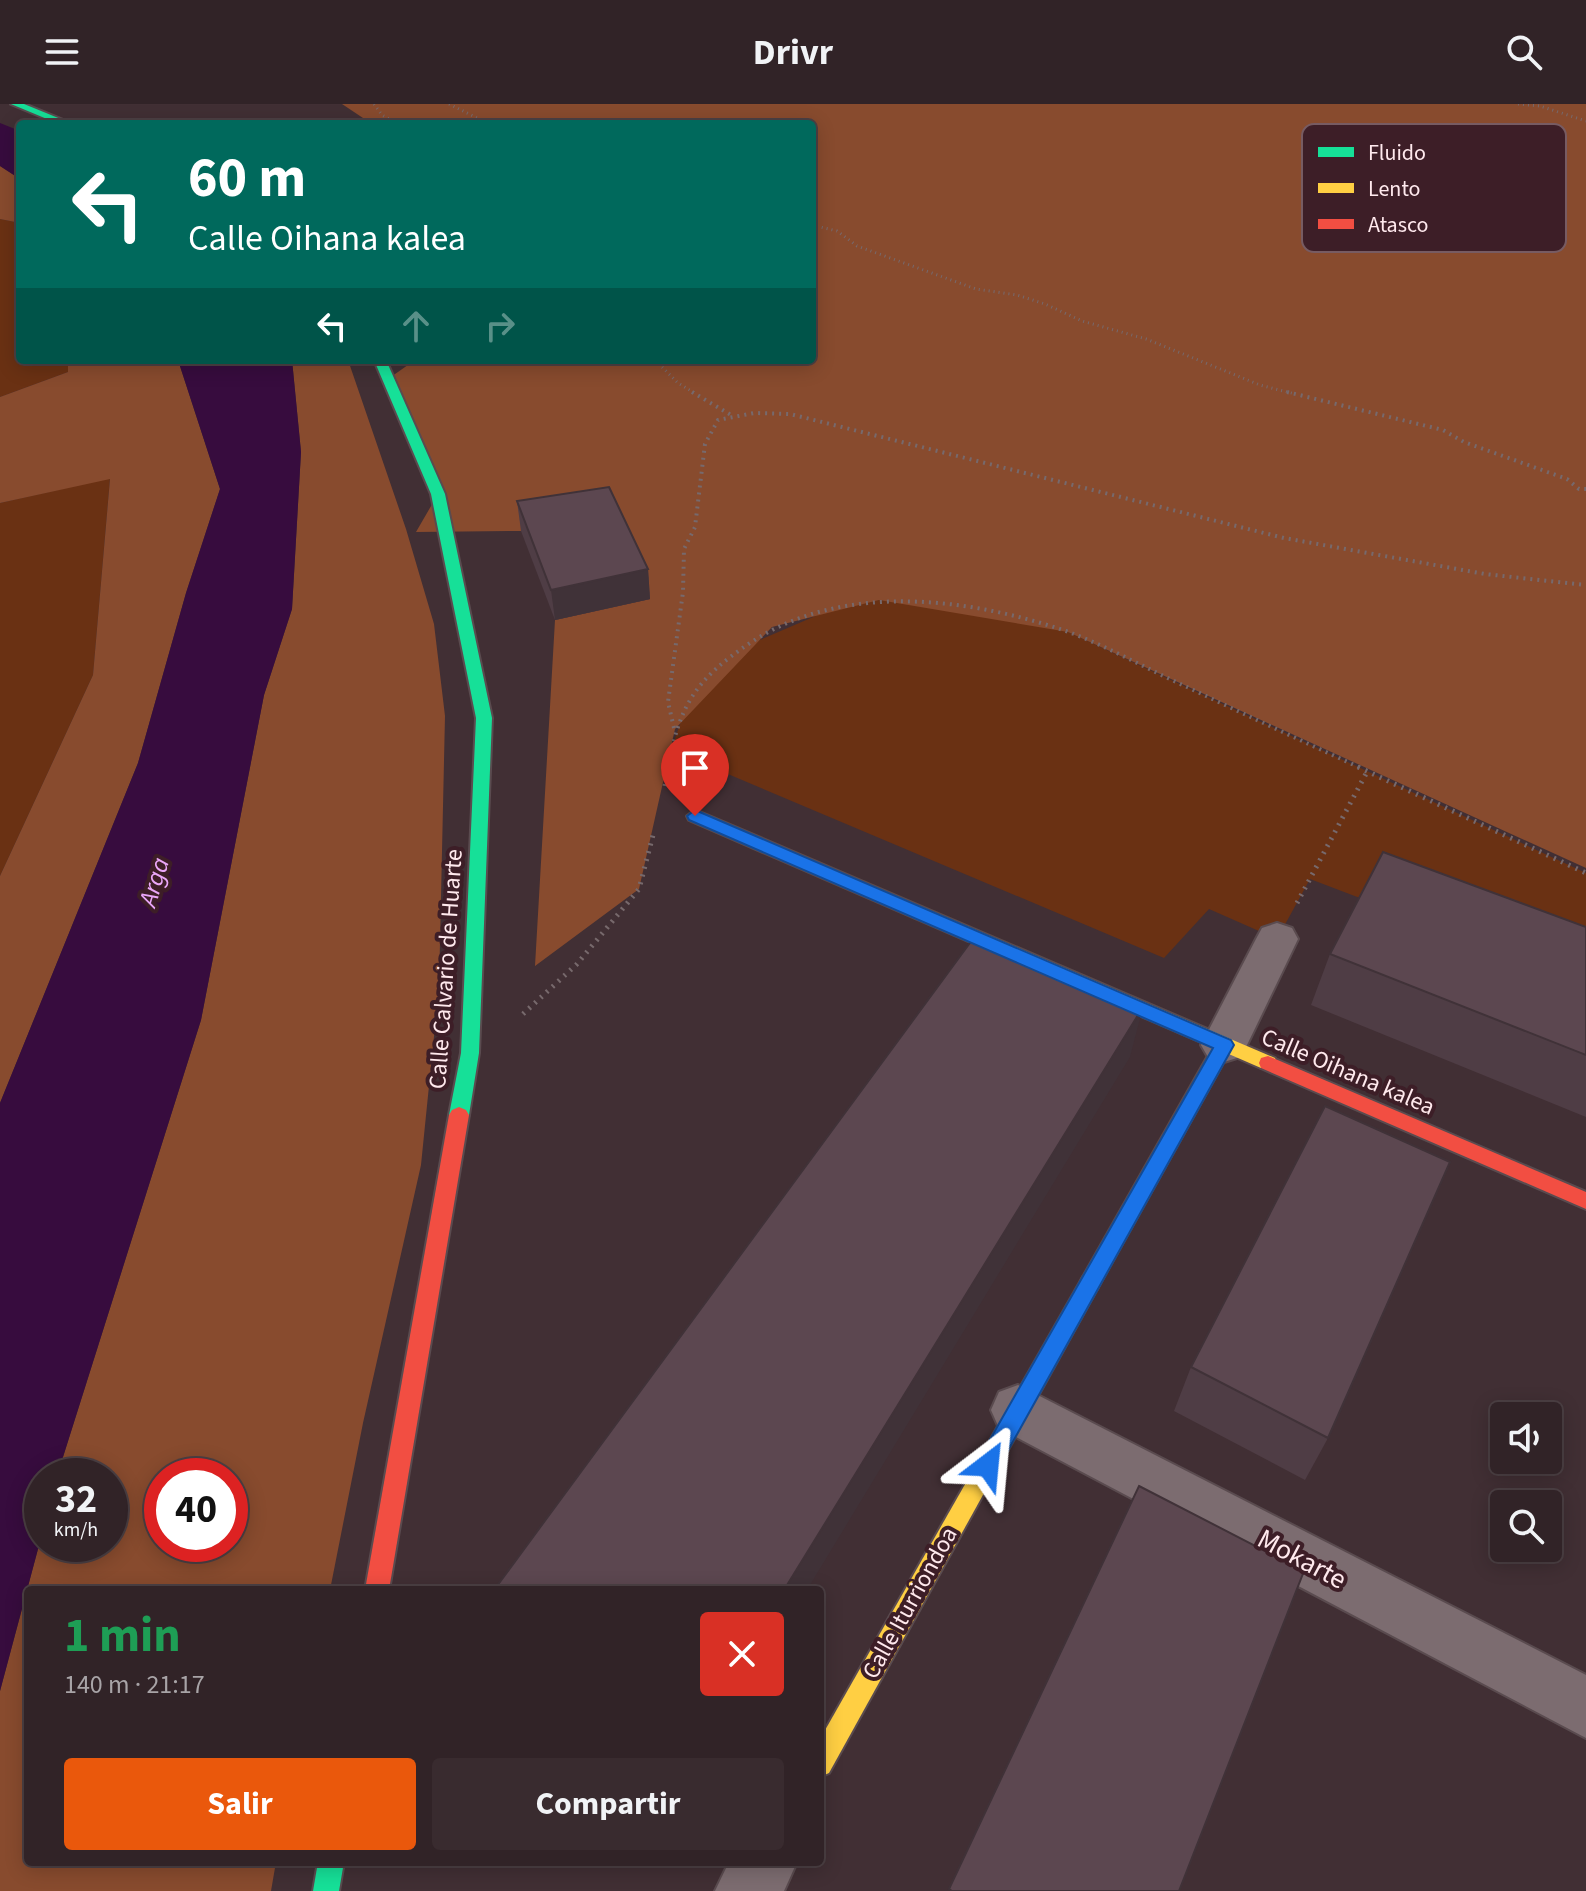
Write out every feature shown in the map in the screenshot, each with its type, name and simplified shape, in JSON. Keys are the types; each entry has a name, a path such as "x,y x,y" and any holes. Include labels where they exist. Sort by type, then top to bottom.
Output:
{"main road":[{"path":"16,104 58,120"},
{"name":"Calle Calvario de Huarte","path":"378,1586 470,1053 484,718 438,494 382,364"},
{"name":"Calle Oihana kalea","path":"695,816 1586,1201"},
{"name":"Calle Iturriondoa","path":"824,1757 1224,1045"},
{"path":"326,1891 330,1866"}],"street":[{"name":"Calle Iturriondoa","path":"1224,1045 1277,939"},
{"name":"Mokarte","path":"1018,1410 1586,1708"},
{"path":"748,1891 763,1866"}],"path":[{"path":"374,104 382,115 391,120"},
{"path":"449,104 483,120"},
{"path":"1518,104 1540,106 1586,121"},
{"path":"816,226 837,231 857,246 976,289 1017,295 1045,304 1082,321 1146,339 1260,385 1443,430 1464,442 1567,479 1579,489 1586,489"},
{"path":"659,364 678,383 732,415"},
{"path":"675,729 668,702 683,592 684,549 695,527 705,444 718,420 732,415 790,414 1323,547 1503,578 1586,585"},
{"path":"662,800 675,729 690,696 711,672 772,627 841,605 879,600 925,602 1022,617 1068,632 1586,873"},
{"path":"1277,939 1368,770"},
{"path":"471,1031 515,1021 577,964 639,889 654,830"}],"shaded area":[{"path":"342,104 1586,104 1586,868 1068,632 879,600 772,627 675,729 639,889 535,966 555,620 650,599 612,517 521,531 416,532 438,494 388,379 409,364 816,364 816,120 366,120"},
{"path":"0,166 16,176 16,222 0,219"},
{"path":"0,219 16,222 16,364 68,364 68,372 0,397"},
{"path":"68,364 179,364 220,489 186,593 138,763 0,1103 0,876 93,675 110,479 0,503 0,397 68,372"},
{"path":"292,364 349,364 406,529 434,624 445,716 439,987 421,1165 363,1423 331,1586 28,1586 35,1562 128,1562 128,1458 63,1458 201,1020 264,695 292,609 301,452"},
{"path":"110,478 93,675 0,876 0,503"},
{"path":"879,600 1022,617 1068,632 1586,873 1586,984 1310,879 1277,939 1209,909 1164,958 671,750 690,696 739,649 841,605"},
{"path":"24,1601 24,1866 275,1866 271,1891 0,1891 0,1691"}],"water":[{"path":"0,123 16,129 16,176 0,166"},
{"name":"Arga","path":"179,364 292,364 301,452 292,609 264,695 201,1020 63,1458 24,1458 24,1562 35,1562 28,1586 24,1586 24,1601 0,1691 0,1103 138,763 186,593 220,489"}],"building":[{"path":"609,487 648,569 551,590 517,501"},
{"path":"1383,852 1586,927 1586,1055 1330,954"},
{"path":"975,936 1143,1007 786,1586 497,1586"},
{"path":"1325,1106 1450,1162 1328,1438 1191,1367"},
{"path":"1139,1486 1304,1571 1179,1891 952,1891 949,1889"}],"traffic: fast":[{"path":"16,104 58,120"},
{"path":"382,364 438,494 484,718 470,1053 459,1115"},
{"path":"1090,1283 1224,1045"},
{"path":"326,1891 330,1866"}],"traffic: slow":[{"path":"695,816 1268,1063"},
{"path":"824,1757 1090,1283"}],"traffic: jam":[{"path":"1268,1063 1586,1201"},
{"path":"378,1586 459,1115"}],"route":[{"path":"695,816 1224,1045 988,1465"}]}
